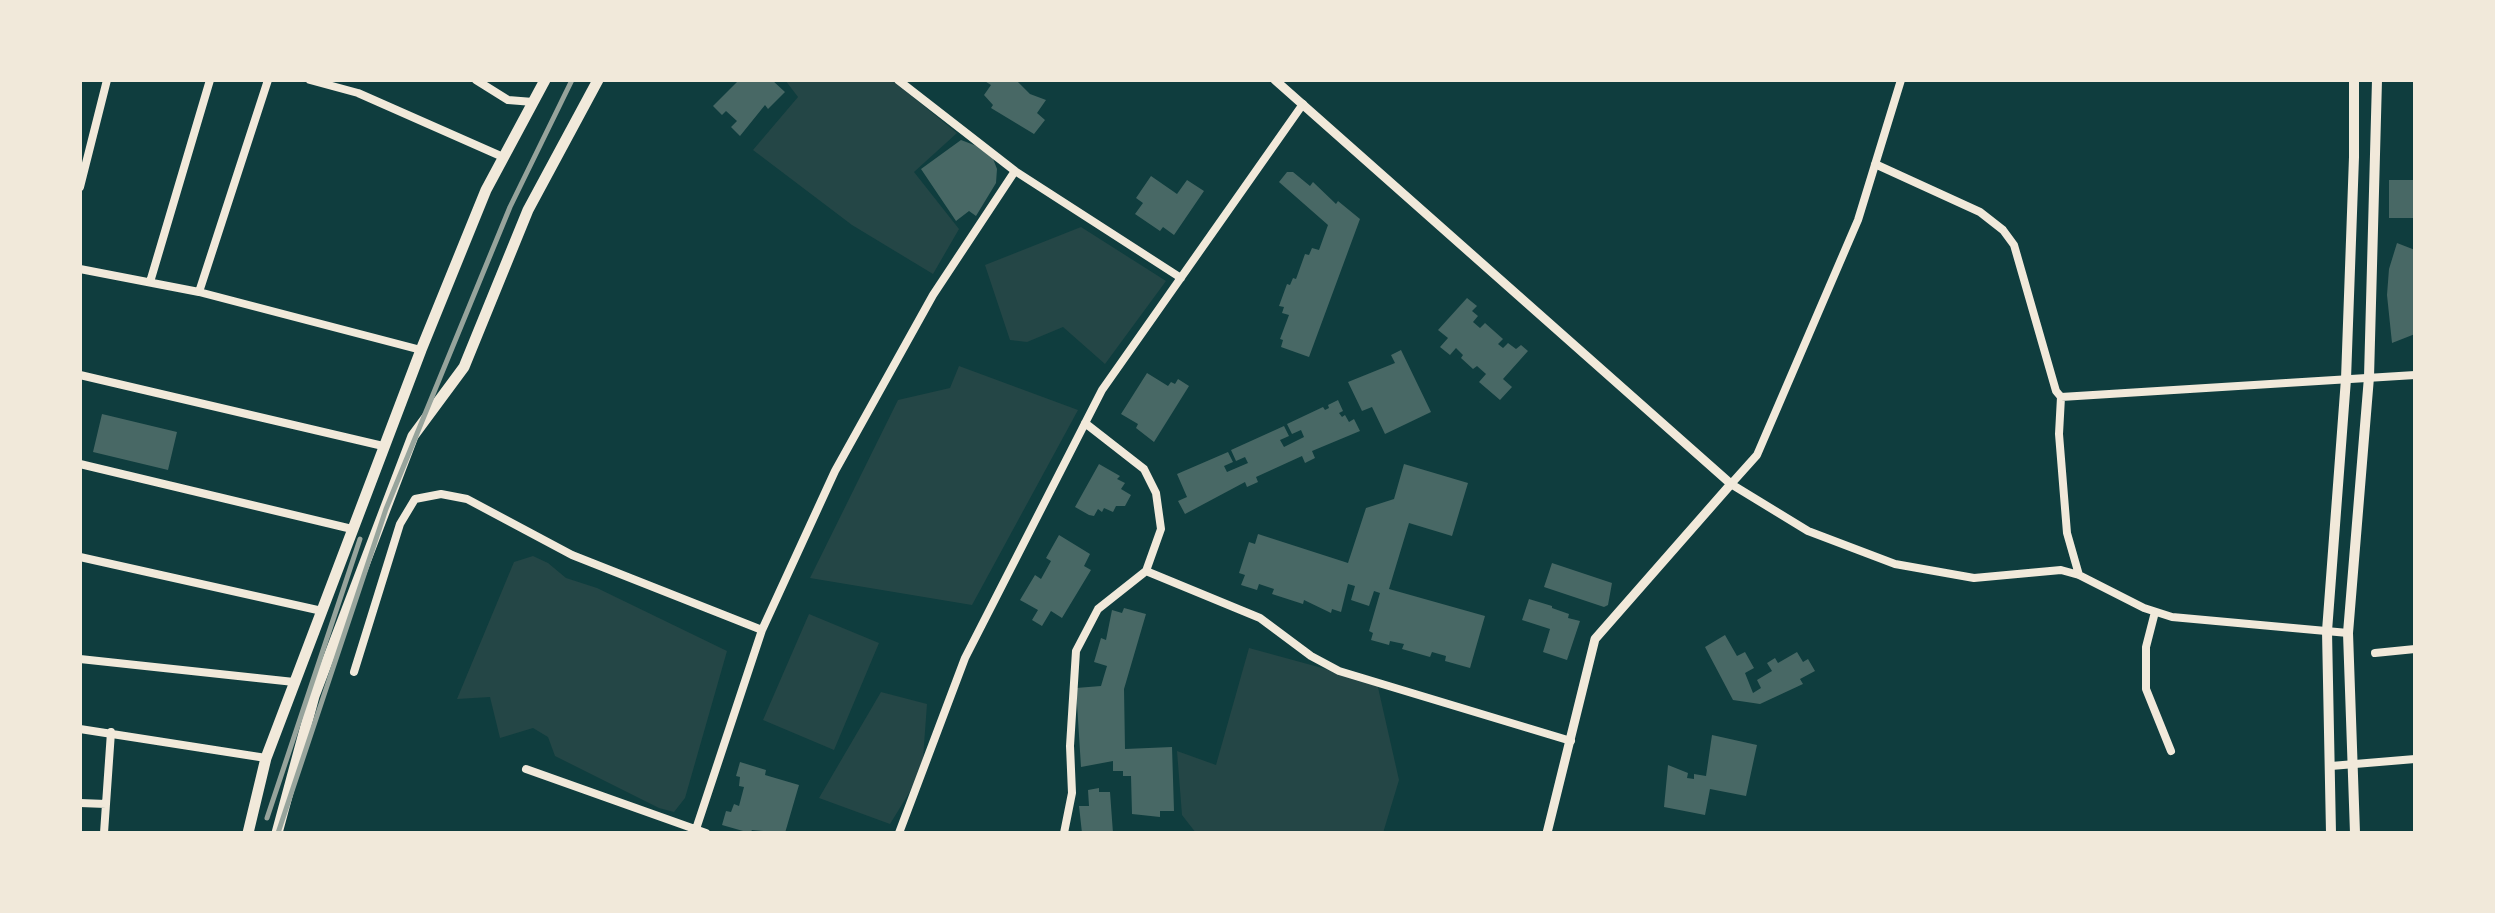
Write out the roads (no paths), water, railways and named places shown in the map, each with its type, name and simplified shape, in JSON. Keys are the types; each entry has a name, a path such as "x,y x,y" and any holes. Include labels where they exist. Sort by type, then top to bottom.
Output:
{"main road":[{"path":"248,833 266,758 421,350 480,203 546,80"},
{"path":"277,833 314,696 413,436 464,366 528,210 598,80"},
{"path":"2331,833 2327,631 2346,378 2354,80"},
{"path":"2355,833 2348,633 2369,376 2378,159 2377,80"}],"street":[{"path":"80,186 107,80"},
{"path":"150,282 210,80"},
{"path":"198,292 268,80"},
{"path":"310,80 358,93 503,158"},
{"path":"476,80 508,100 533,102"},
{"path":"898,80 1015,171 1180,278"},
{"path":"1275,80 1731,484 1808,532 1895,564 1974,578 2047,570 2079,575 2172,617 2348,633"},
{"path":"1547,833 1595,640 1757,455 1858,220 1902,80"},
{"path":"899,833 965,658 1102,390 1303,104"},
{"path":"1876,164 1980,212 2003,230 2014,246 2061,397 2059,434 2067,533 2079,575"},
{"path":"696,830 762,630 844,455 933,296 1015,171"},
{"path":"80,268 198,292 421,350"},
{"path":"80,375 384,446"},
{"path":"2061,397 2415,375"},
{"path":"1064,833 1072,793 1070,746 1076,651 1098,609 1146,571 1161,529 1156,494 1144,469 1085,423"},
{"path":"80,464 352,529"},
{"path":"354,672 400,524 416,500 441,494 466,498 572,555 762,630"},
{"path":"80,558 322,612"},
{"path":"1146,571 1260,618 1340,672 1571,740"},
{"path":"2156,612 2146,647 2146,689 2170,752"},
{"path":"2375,653 2415,649"},
{"path":"80,659 294,682"},
{"path":"80,730 266,758"},
{"path":"104,833 111,732"},
{"path":"2331,766 2415,759"},
{"path":"526,769 706,833"},
{"path":"80,803 106,804"}],"railway":[{"path":"278,833 386,509 510,207 572,80"},
{"path":"267,818 360,539"}]}
